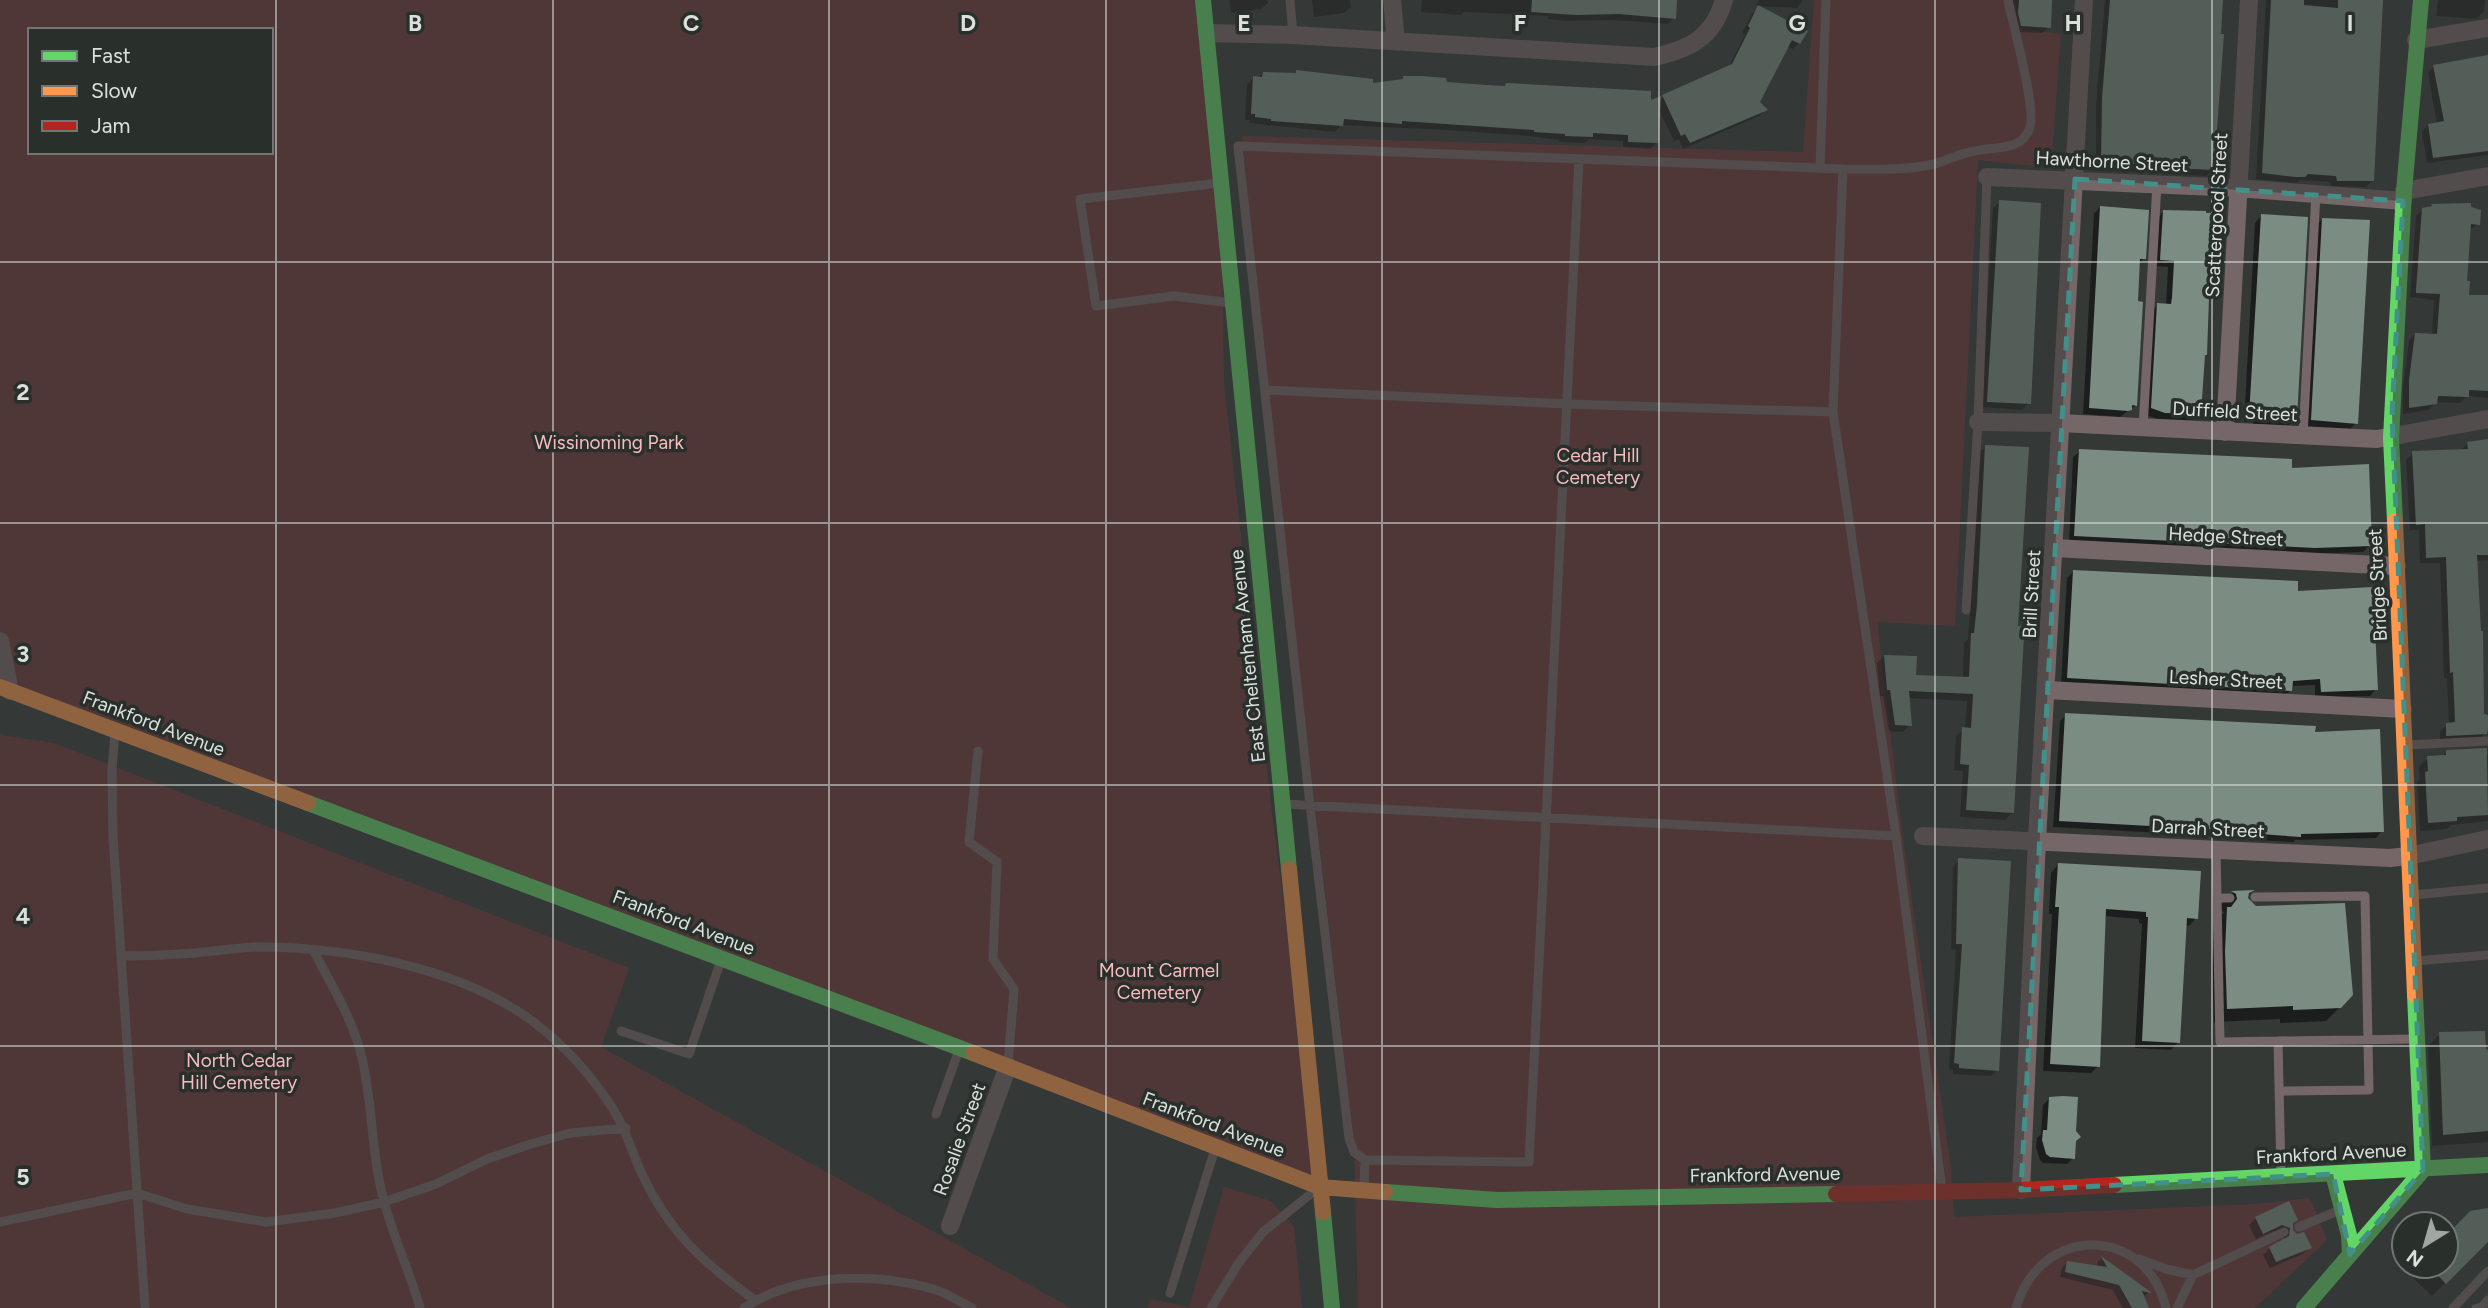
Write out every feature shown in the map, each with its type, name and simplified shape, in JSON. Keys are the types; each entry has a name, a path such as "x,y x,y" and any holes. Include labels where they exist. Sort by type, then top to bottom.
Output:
{"main road":[{"name":"East Cheltenham Avenue","path":"1203,0 1332,1308"},
{"name":"Bridge Street","path":"2421,0 2404,196 2391,438 2423,1170"},
{"name":"Frankford Avenue","path":"5,689 1321,1187 1497,1200 1942,1192 2488,1165"},
{"path":"2304,1308 2423,1170"},
{"path":"2333,1174 2349,1235 2350,1254"}],"street":[{"path":"1392,0 1396,41"},
{"path":"1207,33 1293,35 1657,56 1698,41 1715,23 1724,0"},
{"name":"Brill Street","path":"2021,1190 2037,840 2084,0"},
{"name":"Scattergood Street","path":"2225,432 2249,0"},
{"path":"2416,40 2488,28"},
{"name":"Hawthorne Street","path":"1987,177 2404,196 2488,176"},
{"name":"Duffield Street","path":"1978,422 2060,423 2377,439 2488,419"},
{"name":"Hedge Street","path":"2054,548 2396,566"},
{"path":"0,641 5,689"},
{"name":"Lesher Street","path":"2047,690 2403,709"},
{"name":"Darrah Street","path":"1923,836 2390,858 2488,839"},
{"name":"Rosalie Street","path":"950,1226 1007,1066"}],"lane":[{"path":"1290,0 1293,35"},
{"path":"1820,168 1826,0"},
{"path":"1578,159 1529,1162 1365,1160 1354,1152 1349,1138 1238,146 1843,169 1900,169 1933,164 1975,150 2009,147 2020,142 2030,128 2031,108 2008,0"},
{"path":"1843,169 1833,412 1896,836 1942,1192"},
{"path":"1966,610 1978,422 1987,177"},
{"path":"1222,183 1080,199 1096,306 1174,296 1233,303"},
{"path":"2143,428 2157,184"},
{"path":"2303,436 2316,193"},
{"path":"1265,390 1567,404 1833,412"},
{"path":"116,731 112,770 113,836 145,1308"},
{"path":"2404,745 2488,741"},
{"path":"978,751 970,842 998,862 993,959 1014,989 1007,1066"},
{"path":"1283,804 1896,836"},
{"path":"2216,849 2220,1042 2417,1039"},
{"path":"2410,895 2488,888"},
{"path":"2255,897 2365,896 2369,1090 2279,1091"},
{"path":"2217,898 2230,898"},
{"path":"121,956 257,947 313,950 404,964 493,998 534,1022 572,1055 603,1092 626,1128 641,1171 685,1242 716,1272 755,1300"},
{"path":"313,950 344,1009 362,1056 384,1202 421,1308"},
{"path":"2413,961 2488,955"},
{"path":"621,1031 689,1054 722,959"},
{"path":"2278,1041 2281,1177"},
{"path":"936,1114 959,1048"},
{"path":"0,1222 137,1193 187,1209 266,1222 335,1213 384,1202 436,1184 487,1159 531,1144 570,1133 626,1128"},
{"path":"1170,1293 1216,1147"},
{"path":"1364,1190 1365,1160"},
{"path":"1211,1308 1238,1264 1263,1232 1321,1187"},
{"path":"2299,1227 2342,1209"},
{"path":"2016,1308 2024,1284 2039,1265 2060,1251 2083,1245 2108,1246 2166,1269 2193,1275 2284,1232"},
{"path":"2130,1255 2149,1271 2162,1292 2166,1308"},
{"path":"2454,1308 2488,1271"},
{"path":"2177,1308 2193,1275"},
{"path":"744,1308 755,1300 814,1281 875,1277 935,1289 972,1308"},
{"path":"2481,1308 2488,1300"}],"highlighted area":[{"path":"2075,179 2403,201 2392,415 2423,1170 2350,1254 2333,1174 2021,1190"}],"green space":[{"name":"Wissinoming Park","path":"0,0 1203,0 1221,183 1224,384 1271,806 1320,1187 10,691 0,641"},
{"name":"Cedar Hill Cemetery","path":"1814,0 2014,0 2021,29 2061,34 2051,168 1978,160 1955,626 1877,622 1903,839 1951,1168 1954,1217 2255,1204 2310,1198 2327,1240 2255,1308 1358,1308 1354,1141 1268,400 1242,136 1803,152"},
{"name":"North Cedar Hill Cemetery","path":"0,735 54,743 629,968 601,1047 1071,1308 0,1308"},
{"path":"1224,1187 1271,1201 1294,1227 1302,1308 1148,1308 1150,1299 1189,1307"}],"building":[{"path":"1532,0 1677,0 1676,19 1619,14 1531,12"},
{"path":"2019,0 2052,0 2051,28 2021,26"},
{"path":"2110,0 2223,0 2221,34 2224,34 2214,170 2173,168 2174,165 2143,161 2143,167 2101,164 2102,98"},
{"path":"2271,0 2304,0 2304,5 2338,8 2338,0 2383,0 2374,181 2337,181 2336,176 2308,174 2305,177 2295,177 2262,173"},
{"path":"1758,5 1808,31 1800,44 1792,40 1760,102 1768,110 1690,143 1685,134 1681,136 1662,95 1732,64"},
{"path":"2488,55 2488,151 2433,158 2428,124 2444,121 2433,65"},
{"path":"1296,70 1373,79 1373,83 1403,79 1403,76 1422,76 1446,78 1447,82 1486,85 1505,86 1506,83 1651,91 1651,100 1661,96 1659,143 1628,142 1628,135 1593,133 1593,137 1565,136 1534,130 1344,119 1343,126 1271,121 1251,114 1253,76 1262,77 1263,72 1296,73"},
{"path":"1999,200 2041,203 2031,404 1987,402"},
{"path":"2471,203 2471,207 2481,210 2480,225 2471,224 2467,281 2470,281 2469,295 2488,295 2488,391 2469,390 2469,397 2438,396 2437,404 2409,408 2409,380 2415,333 2437,334 2440,294 2416,293 2422,208 2432,206 2431,204"},
{"path":"2100,206 2149,210 2146,259 2140,259 2138,301 2143,302 2137,406 2132,405 2132,410 2128,411 2089,408"},
{"path":"2163,210 2212,213 2207,355 2201,414 2165,413 2151,408 2157,303 2171,304 2172,297 2174,261 2160,260"},
{"path":"2261,214 2308,217 2297,419 2249,416"},
{"path":"2322,218 2370,220 2358,424 2311,420"},
{"path":"2488,439 2488,555 2477,555 2483,631 2484,714 2488,715 2488,729 2487,734 2446,736 2446,723 2455,722 2453,672 2450,673 2446,557 2426,558 2425,524 2416,525 2412,451 2468,449 2467,442"},
{"path":"1985,445 2029,447 2018,626 2024,626 2024,636 2014,813 1966,810 1969,765 1960,764 1962,727 1971,728 1973,694 1909,691 1912,726 1895,725 1890,690 1887,690 1884,655 1917,656 1916,675 1969,677 1971,633 1974,633 1977,605"},
{"path":"2079,449 2292,459 2292,468 2369,464 2372,546 2315,548 2074,536"},
{"path":"2073,570 2298,581 2298,591 2373,587 2378,690 2321,692 2320,679 2293,681 2292,691 2067,678"},
{"path":"2065,713 2316,726 2315,732 2380,729 2384,832 2301,834 2301,837 2260,832 2059,821"},
{"path":"2487,748 2488,815 2457,817 2457,821 2428,823 2425,772 2428,771 2427,756 2446,755 2446,750"},
{"path":"1958,858 2011,861 1999,1071 1959,1068 1959,1064 1954,1063 1962,944 1956,944"},
{"path":"2058,863 2201,871 2198,919 2187,918 2180,1043 2142,1041 2148,917 2146,912 2106,909 2100,1067 2050,1064 2059,907 2055,907"},
{"path":"2255,890 2249,893 2248,898 2256,906 2345,903 2353,995 2341,1008 2293,1010 2293,1006 2227,1009 2227,907 2231,907 2237,899 2236,894 2231,891"},
{"path":"2485,1031 2486,1050 2488,1049 2488,1131 2443,1135 2439,1032"},
{"path":"2049,1097 2078,1097 2076,1131 2081,1137 2076,1141 2075,1159 2050,1157 2046,1154 2042,1140 2043,1130 2047,1130"},
{"path":"2289,1201 2298,1220 2293,1223 2293,1230 2297,1234 2304,1232 2312,1248 2276,1262 2269,1247 2289,1236 2290,1228 2282,1225 2263,1234 2255,1217"},
{"path":"2488,1208 2488,1242 2460,1270 2460,1221 2470,1211"},
{"path":"2101,1256 2152,1293 2142,1291 2149,1308 2132,1308 2119,1285 2065,1272 2067,1261 2107,1267"}],"railway":[{"path":"2472,1308 2488,1303"}],"traffic: fast":[{"path":"1203,0 1289,869"},
{"path":"2395,521 2391,438 2404,191 2421,0"},
{"path":"308,803 973,1053"},
{"path":"2415,995 2423,1170"},
{"path":"2114,1185 2488,1165"},
{"path":"2304,1308 2423,1170"},
{"path":"2333,1174 2349,1235 2350,1254"},
{"path":"1385,1192 1497,1200 1836,1194"},
{"path":"1323,1212 1332,1308"}],"traffic: slow":[{"path":"2395,521 2415,995"},
{"path":"0,687 308,803"},
{"path":"1289,869 1323,1212"},
{"path":"973,1053 1320,1187 1385,1192"}],"traffic: jam":[{"path":"1836,1194 2114,1185"}],"park label":[{"name":"Mount Carmel Cemetery","path":"1159,981"}]}
